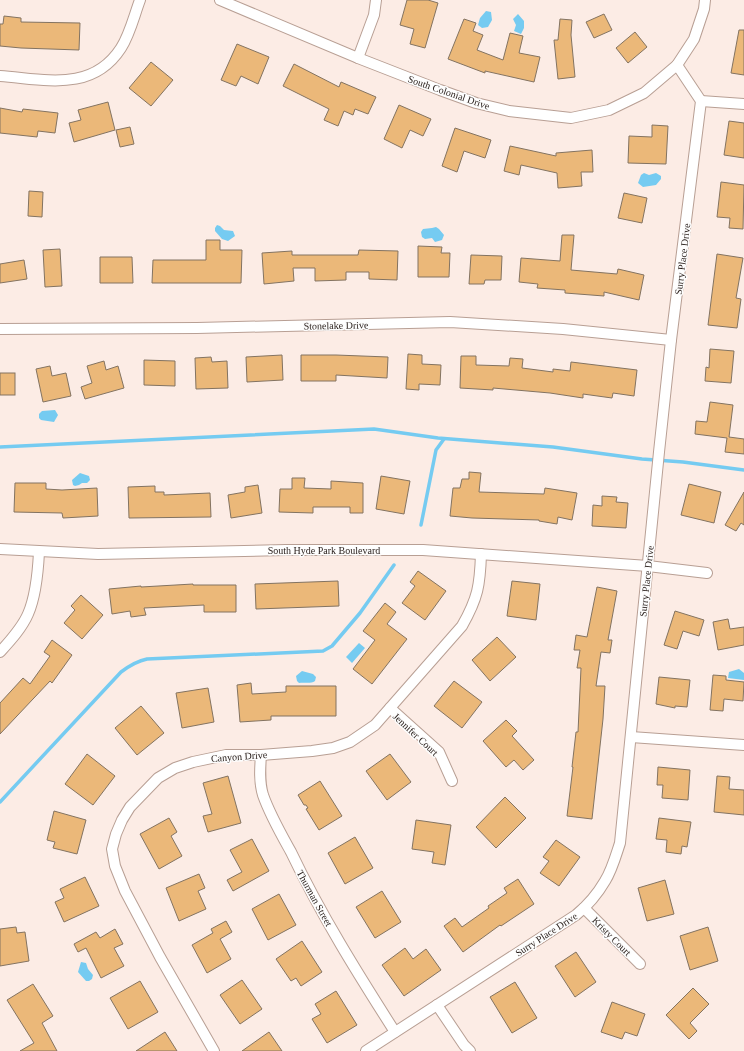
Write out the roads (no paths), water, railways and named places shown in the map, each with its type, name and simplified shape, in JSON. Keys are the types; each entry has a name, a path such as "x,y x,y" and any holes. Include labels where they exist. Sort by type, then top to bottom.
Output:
{"street":[{"path":"0,76 62,81 80,79 96,72 110,62 121,48 140,0"},
{"name":"South Colonial Drive","path":"220,0 358,58 440,90 476,103 509,111 571,118 609,110 644,93 677,65"},
{"path":"358,58 374,15 376,0"},
{"path":"706,0 694,39 677,65 701,101 744,104"},
{"name":"Surry Place Drive","path":"366,1051 566,922 584,908 605,881 614,861 620,843 657,468 701,101"},
{"name":"Stonelake Drive","path":"0,329 196,328 450,322 563,329 672,340"},
{"name":"South Hyde Park Boulevard","path":"0,549 39,552 132,554 356,549 422,550 648,566 707,573"},
{"path":"0,652 8,644 28,614 37,578 39,552"},
{"name":"Canyon Drive","path":"214,1051 160,957 128,897 114,866 112,849 122,820 130,807 158,778 175,768 207,758 226,755 261,755 333,748 350,742 375,725 462,626 476,598 480,580 481,554"},
{"name":"Jennifer Court","path":"390,708 439,752 452,781"},
{"path":"631,737 744,745"},
{"name":"Thurman Street","path":"261,755 260,772 262,793 271,814 300,871 348,958 395,1032"},
{"name":"Kristy Court","path":"584,908 640,964"},
{"path":"437,1005 464,1045 470,1051"}],"water":[{"path":"486,11 491,12 492,20 488,27 482,28 478,25 480,18"},
{"path":"518,14 524,21 524,28 521,34 514,31 516,25 513,19"},
{"path":"644,173 649,175 656,173 661,176 661,179 656,185 643,187 638,183 641,175"},
{"path":"217,225 224,230 233,231 235,236 228,241 222,239 215,231"},
{"path":"436,227 444,235 442,240 435,242 432,238 425,239 422,237 421,232 423,229"},
{"path":"55,410 58,415 54,422 41,420 39,418 39,414 42,411"},
{"path":"80,473 89,476 90,480 87,483 82,483 75,486 73,485 72,480"},
{"path":"359,643 365,648 352,663 346,657"},
{"path":"739,669 744,673 744,680 728,678 729,672"},
{"path":"302,671 313,674 316,677 315,681 299,683 296,676"},
{"path":"81,962 86,963 88,969 93,975 92,979 89,981 86,981 78,972"}],"waterway":[{"path":"0,447 374,429 438,438 553,447 642,459 683,462 744,470"},
{"path":"421,525 436,450 444,439"},
{"path":"0,802 121,672 130,666 147,659 323,651 332,646 360,613 394,565"}]}
